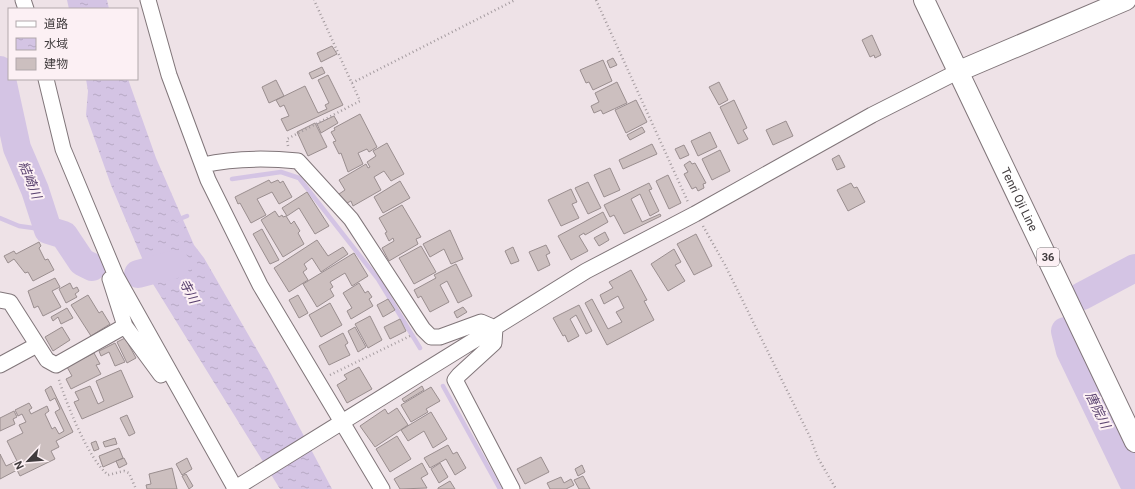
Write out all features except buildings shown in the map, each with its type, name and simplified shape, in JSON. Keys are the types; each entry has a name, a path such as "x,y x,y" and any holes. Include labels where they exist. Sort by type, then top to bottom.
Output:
{"main road":[{"name":"Tenri Oji Line","path":"924,0 1135,442"},
{"path":"959,71 1126,0"}],"street":[{"path":"148,0 168,75 208,180 260,285 317,381 340,424 382,489"},
{"path":"46,80 63,149 113,269 174,382 237,488 586,271 695,214 872,115 959,71"},
{"path":"203,165 217,162 269,159 298,161 351,219 423,329 431,337 440,337 482,322 495,328"},
{"path":"113,269 109,278 125,326 163,377 174,382"},
{"path":"0,300 10,302 47,360 56,365 125,326"},
{"path":"495,328 494,343 455,380 512,489"},
{"path":"0,365 37,345"}],"path":[{"path":"290,161 287,139 360,102 314,0"},
{"path":"352,84 515,0"},
{"path":"596,0 689,204 725,265 810,437 818,458 836,489"},
{"path":"317,381 423,329"},
{"path":"56,365 60,383 83,438 100,468 108,475 124,472 129,473 136,489"}],"water":[{"path":"67,0 107,0 109,8 69,8"},
{"name":"寺川","path":"86,80 128,80 156,158 194,245 204,258 271,374 332,489 280,489 153,284 111,185 86,115 88,91"}],"waterway":[{"name":"結崎川","path":"0,70 17,148 35,190 48,230 64,235 82,262 92,267"},
{"path":"232,179 281,172 299,178 378,279 420,348"},
{"path":"177,220 187,216"},
{"path":"0,218 19,226 48,230"},
{"name":"結崎川","path":"138,274 176,264"},
{"name":"唐院川","path":"1082,296 1135,268"},
{"name":"唐院川","path":"1065,331 1070,351 1135,486"},
{"path":"443,386 500,489"}]}
